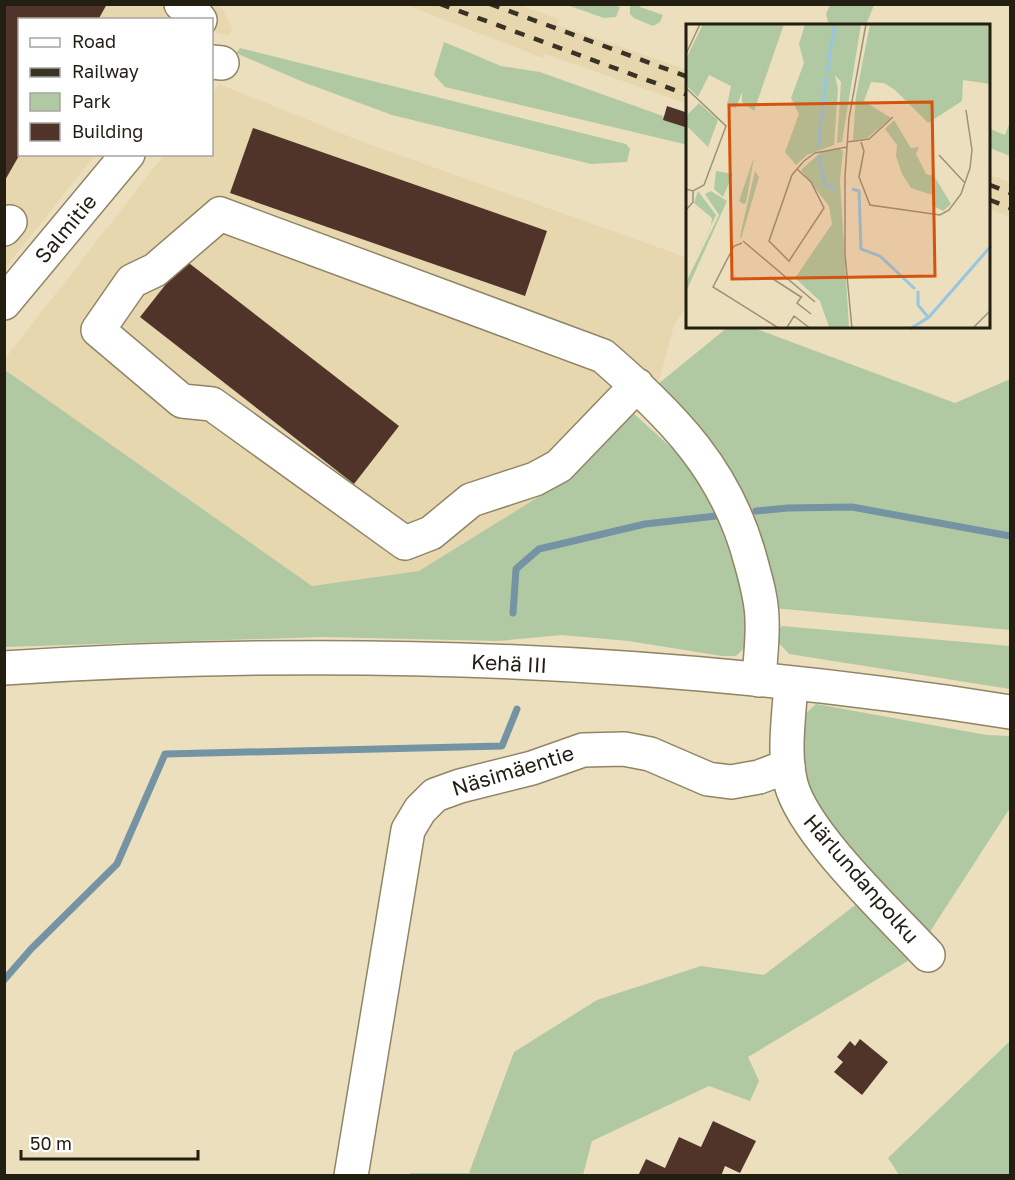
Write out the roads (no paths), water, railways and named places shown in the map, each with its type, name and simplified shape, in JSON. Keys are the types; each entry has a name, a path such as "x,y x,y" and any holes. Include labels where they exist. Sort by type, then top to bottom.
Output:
{"main road":[{"path":"181,4 192,10 199,18"},
{"name":"Salmitie","path":"4,303 126,156"},
{"path":"637,386 559,466 535,479 471,500 431,533 405,543 212,404 182,401 98,330 132,281 155,270 220,214 603,356 637,386 682,432 708,463 727,493 743,528 775,682 788,766"},
{"name":"Kehä III","path":"4,668 272,658 406,659 592,668 775,682 927,698 1011,712"},
{"name":"Näsimäentie","path":"351,1176 408,830 435,795 460,786 532,768 583,750 633,750 650,754 708,779 731,782 759,777 788,766"},
{"name":"Härlundanpolku","path":"788,766 791,786 801,810 825,843 928,955"}],"waterway":[{"path":"756,511 852,507 1010,536"},
{"path":"513,613 516,569 539,549 645,524 716,516"},
{"path":"4,980 31,949 117,864 165,754 502,746 517,709"}],"railway":[{"path":"440,4 686,94"},
{"path":"490,4 686,76"},
{"path":"991,185 1010,193"},
{"path":"991,200 1010,208"}]}
